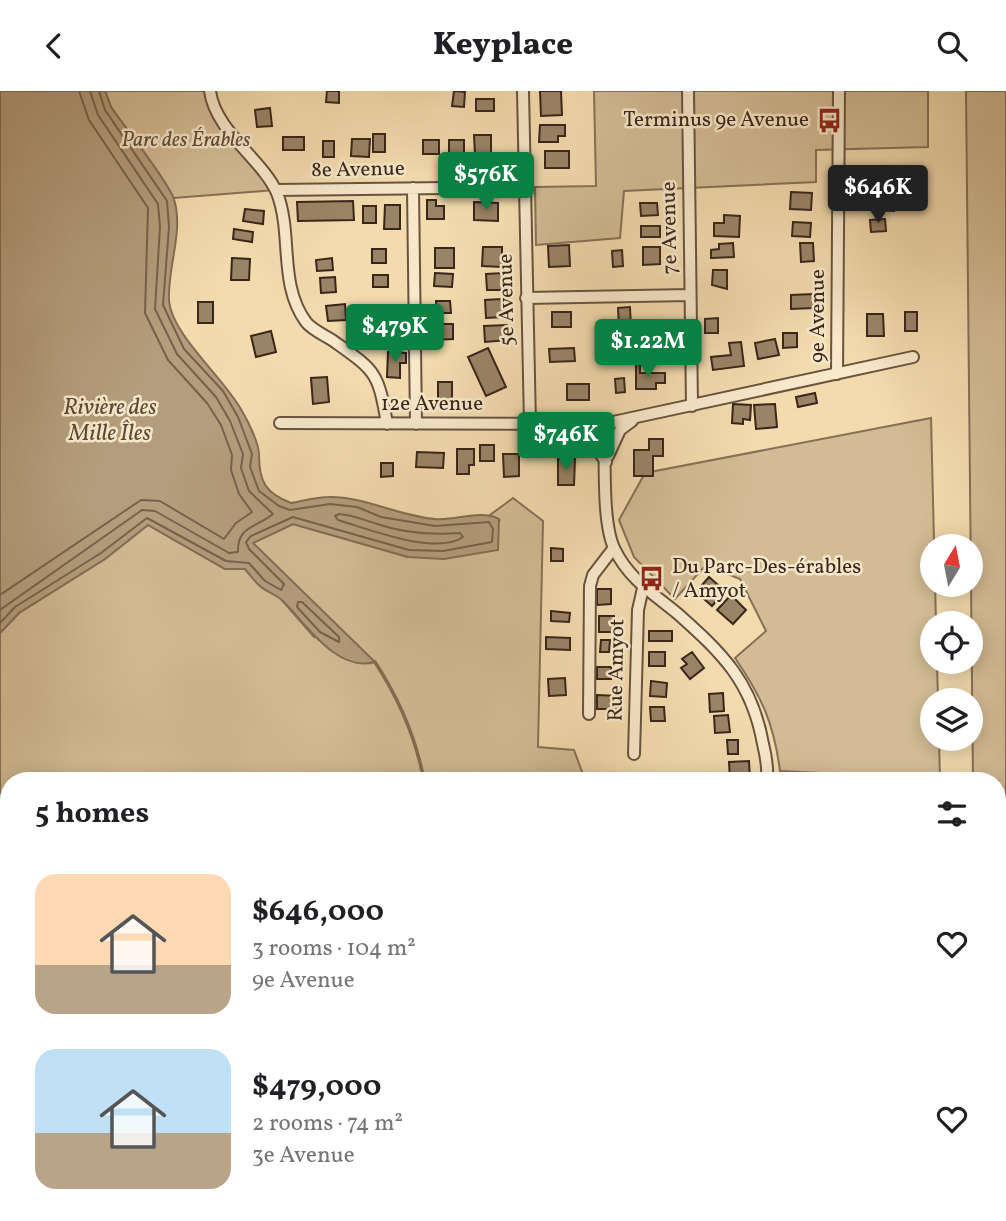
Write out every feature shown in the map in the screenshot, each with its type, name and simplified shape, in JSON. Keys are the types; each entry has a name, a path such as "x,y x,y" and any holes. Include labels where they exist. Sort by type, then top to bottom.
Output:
{"street":[{"path":"210,91 233,137 276,190 284,218 289,286 306,323 372,368 382,391 387,423"},
{"name":"5e Avenue","path":"523,91 530,424"},
{"name":"7e Avenue","path":"688,91 692,406"},
{"name":"9e Avenue","path":"837,374 839,91"},
{"name":"8e Avenue","path":"276,190 524,187"},
{"path":"413,188 416,423"},
{"path":"526,298 690,295"},
{"name":"12e Avenue","path":"279,423 604,424 914,357"},
{"path":"606,462 620,430 634,419"},
{"path":"566,424 590,439 606,462"},
{"path":"604,424 607,520 613,549 643,588 677,614 729,663 758,712 766,772"},
{"path":"589,713 590,586 593,575 613,549"},
{"name":"Rue Amyot","path":"634,754 638,610 643,588"}],"green space":[{"name":"Parc des Érables","path":"105,91 210,91 211,98 276,190 174,198 111,107"},
{"path":"594,91 928,91 928,147 816,150 816,182 624,191 620,238 536,245 535,187 596,186"},
{"path":"966,91 1006,91 1006,772 973,772 973,751 983,751 983,688 972,688 972,674 983,674 983,611 971,611 971,597 984,597 984,534 971,534"},
{"path":"931,418 934,534 920,534 920,597 935,597 936,611 920,611 920,674 937,674 938,688 920,688 920,751 939,751 940,772 780,771 765,711 753,685 735,658 766,631 740,579 706,565 675,599 634,557 619,520 645,473"},
{"path":"513,498 543,521 538,747 574,750 582,772 0,772 0,633 19,613 105,559 148,525 225,569 245,569 261,587 280,598 315,638 280,571 252,543 293,524 408,557 499,520 490,515"}],"water":[{"name":"Rivière des Mille Îles","path":"0,91 105,91 111,107 155,167 174,199 177,224 169,288 172,314 179,328 234,398 244,415 259,450 262,479 269,490 291,503 329,497 435,519 484,515 499,519 498,550 444,559 408,557 293,524 253,543 375,662 361,663 335,653 312,633 283,601 262,588 245,569 225,569 148,525 105,559 19,613 0,633"}],"building":[{"path":"327,91 339,91 339,103 326,102"},
{"path":"454,91 465,92 464,107 452,106"},
{"path":"540,91 561,91 562,115 541,116"},
{"path":"476,99 494,99 494,111 476,111"},
{"path":"270,108 272,126 257,127 255,110"},
{"path":"540,125 565,125 565,136 558,136 558,142 539,142"},
{"path":"373,134 385,134 385,152 373,152"},
{"path":"474,135 491,135 491,155 475,155"},
{"path":"283,137 304,137 304,150 283,150"},
{"path":"352,139 370,139 369,157 351,156"},
{"path":"423,140 439,140 439,154 423,154"},
{"path":"449,140 464,140 464,158 449,158"},
{"path":"323,141 334,141 334,157 323,157"},
{"path":"545,151 569,151 569,168 545,168"},
{"path":"865,190 895,191 894,211 871,210 871,201 864,201"},
{"path":"791,192 812,193 811,210 790,209"},
{"path":"427,200 436,200 436,206 444,206 444,219 427,219"},
{"path":"353,201 354,220 298,221 297,202"},
{"path":"474,202 498,203 498,221 474,220"},
{"path":"640,203 657,203 658,215 641,216"},
{"path":"385,205 400,205 400,229 384,229"},
{"path":"363,206 376,206 376,223 363,223"},
{"path":"245,209 264,211 263,224 243,221"},
{"path":"724,215 740,216 739,237 714,236 714,223 724,223"},
{"path":"885,219 886,231 871,232 870,220"},
{"path":"793,222 811,223 810,237 792,236"},
{"path":"641,226 660,226 660,237 641,237"},
{"path":"234,229 253,232 252,242 233,239"},
{"path":"733,243 734,257 711,258 711,250 719,249 719,244"},
{"path":"800,243 813,243 814,261 801,262"},
{"path":"569,245 570,266 549,267 548,246"},
{"path":"483,247 502,247 502,267 482,266"},
{"path":"643,247 660,247 660,264 643,265"},
{"path":"435,248 454,248 454,268 435,268"},
{"path":"372,249 386,249 386,263 372,263"},
{"path":"622,250 623,266 613,267 612,251"},
{"path":"232,258 250,259 249,280 231,280"},
{"path":"332,258 333,270 317,271 316,260"},
{"path":"713,270 727,270 727,289 712,285"},
{"path":"435,273 453,274 452,287 434,286"},
{"path":"503,273 503,290 487,290 486,274"},
{"path":"373,275 388,275 388,287 373,287"},
{"path":"335,277 336,292 321,293 320,278"},
{"path":"813,294 814,308 791,309 791,295"},
{"path":"501,299 503,317 486,318 485,300"},
{"path":"436,301 450,301 451,313 437,313"},
{"path":"198,302 213,302 213,323 198,323"},
{"path":"345,304 346,320 328,321 326,306"},
{"path":"630,307 631,328 619,329 618,308"},
{"path":"552,312 571,312 571,327 552,327"},
{"path":"905,312 917,312 917,331 905,331"},
{"path":"867,314 883,314 884,336 867,336"},
{"path":"718,318 718,333 705,333 705,319"},
{"path":"648,321 667,322 667,339 648,339"},
{"path":"432,324 453,324 453,339 432,340"},
{"path":"507,325 508,340 485,342 484,326"},
{"path":"271,331 276,352 256,357 251,336"},
{"path":"783,333 797,333 797,347 783,348"},
{"path":"775,339 779,355 758,359 755,343"},
{"path":"741,342 744,366 713,370 711,357 731,355 729,343"},
{"path":"488,348 506,387 486,396 468,357"},
{"path":"574,348 575,361 550,362 549,349"},
{"path":"652,348 667,348 667,358 652,359"},
{"path":"388,352 406,353 406,363 400,363 400,378 387,377"},
{"path":"640,363 640,373 665,373 665,383 656,383 656,389 636,389 636,364"},
{"path":"327,377 329,402 313,404 311,378"},
{"path":"624,378 625,392 616,393 615,379"},
{"path":"438,382 452,382 452,401 438,401"},
{"path":"567,384 589,384 589,400 567,400"},
{"path":"815,393 817,403 798,407 796,397"},
{"path":"733,404 751,405 750,420 743,419 743,424 732,423"},
{"path":"775,404 777,427 756,429 754,405"},
{"path":"649,439 663,439 663,456 653,456 653,476 634,476 634,450 649,450"},
{"path":"480,445 494,445 494,461 480,461"},
{"path":"457,449 474,449 474,465 469,465 469,474 457,474"},
{"path":"417,452 444,453 443,468 416,467"},
{"path":"503,454 519,454 519,476 504,477"},
{"path":"558,459 575,459 574,485 558,485"},
{"path":"381,463 393,463 393,476 381,477"},
{"path":"551,548 563,549 563,561 551,561"},
{"path":"709,577 725,591 712,606 696,592"},
{"path":"597,589 611,589 611,604 597,605"},
{"path":"731,595 746,610 733,624 717,610"},
{"path":"551,611 570,613 569,622 551,621"},
{"path":"599,616 614,616 614,632 599,632"},
{"path":"649,631 672,631 672,641 649,641"},
{"path":"546,637 570,638 570,650 546,649"},
{"path":"601,640 610,640 609,652 600,652"},
{"path":"649,652 665,652 665,666 649,666"},
{"path":"692,652 704,668 690,679 681,668 687,664 682,659"},
{"path":"597,667 611,667 611,679 597,679"},
{"path":"565,678 566,695 549,696 548,679"},
{"path":"651,681 667,683 666,697 650,696"},
{"path":"723,693 724,711 710,712 709,694"},
{"path":"597,695 618,696 618,709 597,709"},
{"path":"650,707 664,707 665,721 651,721"},
{"path":"728,715 730,732 715,733 714,716"},
{"path":"727,740 738,740 738,754 728,754"},
{"path":"749,761 750,772 730,772 729,762"}],"waterway":[{"path":"375,662 405,719 422,772"}],"place":[{"name":"Terminus 9e Avenue","path":"829,120"},
{"name":"Du Parc-Des-érables / Amyot","path":"652,579"}]}
